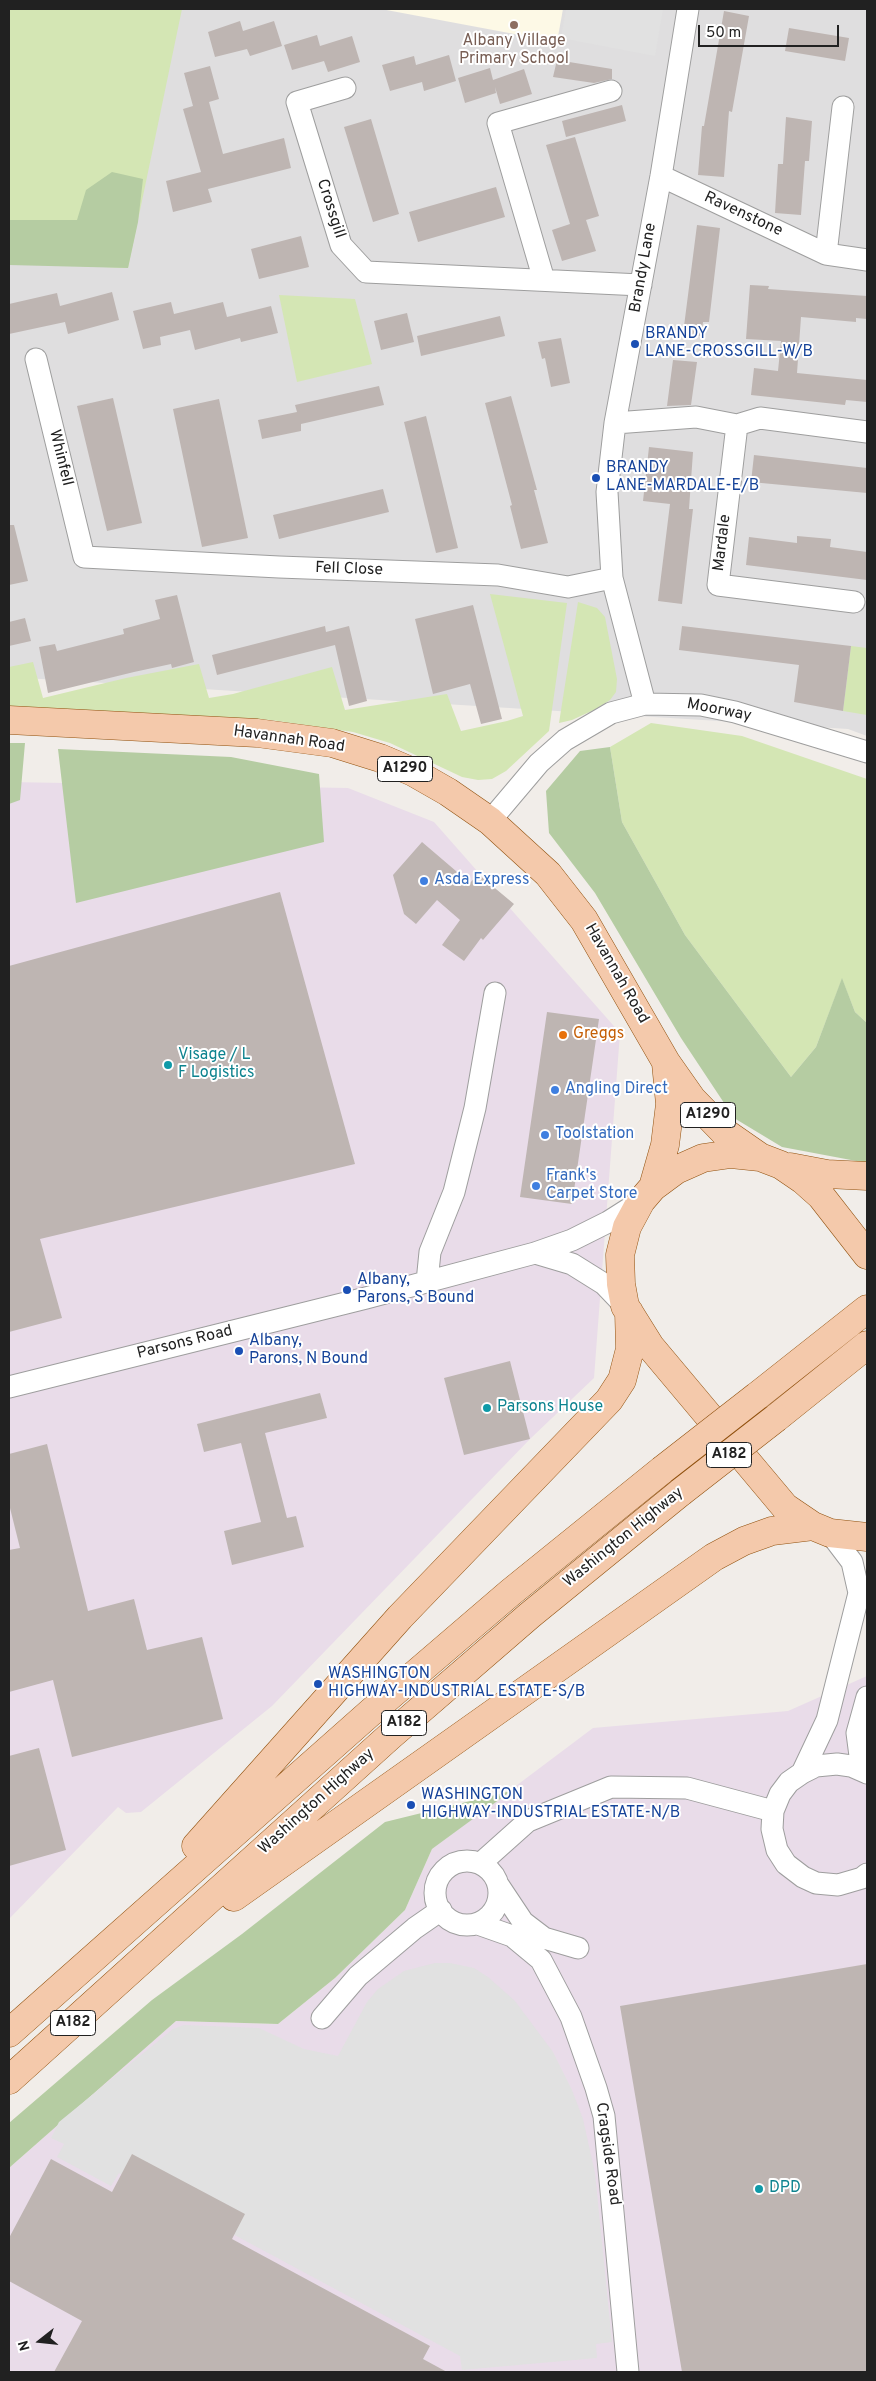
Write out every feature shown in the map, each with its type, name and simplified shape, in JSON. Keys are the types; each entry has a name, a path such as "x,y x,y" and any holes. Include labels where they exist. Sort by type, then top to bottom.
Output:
{"main road":[{"name":"Havannah Road","path":"9,720 257,733 332,744 380,758 413,772 448,792 490,821 548,874 584,920 666,1062 692,1099 724,1132 803,1180 821,1196 867,1255"},
{"name":"Havannah Road","path":"647,1194 665,1146 670,1104 666,1062"},
{"path":"115,1937 400,1617 609,1400 622,1380 630,1349 627,1309 621,1284 620,1255 627,1227 647,1194 676,1170 703,1158 731,1154 826,1174 867,1176"},
{"path":"627,1309 650,1346 785,1507 822,1529"},
{"name":"Washington Highway","path":"9,2033 115,1937 488,1611 662,1470 867,1309"},
{"name":"Washington Highway","path":"9,2080 398,1729 530,1615 681,1492 865,1347"},
{"path":"137,1966 714,1557 744,1541 772,1531 822,1529 867,1537"}],"street":[{"name":"Brandy Lane","path":"645,704 612,578 607,492 615,423 661,176 688,9"},
{"name":"Crossgill","path":"345,88 297,102 341,245 366,272 640,285"},
{"path":"544,280 498,123 611,91"},
{"path":"826,254 843,107"},
{"name":"Ravenstone","path":"661,176 826,254 867,260"},
{"name":"Whinfell","path":"36,359 84,557"},
{"path":"615,423 696,416 737,425 760,418 867,432"},
{"name":"Mardale","path":"737,425 718,585 854,602"},
{"name":"Fell Close","path":"84,557 279,567 498,575 568,587 612,578"},
{"name":"Moorway","path":"490,821 539,763 565,740 611,713 645,704 701,705 727,710 867,752"},
{"path":"427,1282 430,1252 454,1192 475,1108 495,993"},
{"name":"Parsons Road","path":"9,1387 535,1253 572,1240 608,1222 647,1194"},
{"path":"535,1253 572,1264 604,1284 627,1309"},
{"path":"802,1772 827,1720 860,1593 852,1562 822,1529"},
{"path":"867,1697 857,1733 860,1756 867,1773"},
{"path":"867,1773 851,1766 837,1764 816,1766 802,1772 789,1782 780,1794 773,1811 772,1829 778,1850 786,1864 803,1877 816,1883 838,1885 862,1878 867,1874"},
{"path":"481,1864 528,1821 610,1787 687,1788 773,1811"},
{"path":"499,1886 500,1897 496,1908 478,1924 457,1924 447,1918 436,1900 435,1892 441,1874 449,1866 461,1861 481,1864 490,1870 522,1922 544,1938 578,1948 562,1957 542,1960"},
{"path":"322,2018 358,1976 415,1928 441,1910"},
{"name":"Cragside Road","path":"478,1924 512,1936 542,1960 571,2017 604,2116 628,2372"}],"shaded area":[{"path":"9,9 867,9 867,736 848,729 9,677"},
{"name":"Albany Village Primary School","path":"381,9 563,9 557,42"},
{"path":"566,9 663,9 655,56 561,38"},
{"path":"9,782 348,788 434,822 620,1033 594,1378 530,1439 272,1706 141,1812 126,1813 118,1807 9,1919"},
{"path":"867,1676 867,2372 9,2372 9,2168 176,2021 278,2024 335,1978 405,1910 432,1849 593,1728 788,1711"},
{"path":"435,1963 450,1963 474,1968 488,1977 515,2001 553,2052 572,2090 583,2119 595,2173 612,2342 596,2344 597,2358 462,2370 460,2356 119,2173 111,2186 57,2157 64,2144 51,2138 59,2122 173,2029 184,2025 259,2028 304,2049 338,2056 367,2002 378,1989 404,1971"}],"green space":[{"path":"9,9 182,9 128,268 9,263"},
{"path":"112,172 143,179 138,222 128,268 9,265 9,220 77,220 86,190"},
{"path":"279,295 355,299 372,364 297,382"},
{"path":"490,594 567,603 549,731 506,771 492,779 478,780 462,777 390,743 353,732 271,720 9,707 9,667 33,662 43,698 126,678 199,664 209,698 233,694 332,667 345,710 447,694 461,731 507,721 523,716"},
{"path":"578,602 597,608 605,617 617,679 616,692 610,700 596,709 572,720 559,723"},
{"path":"851,646 867,648 867,715 843,711"},
{"path":"651,723 742,736 867,779 867,1023 855,1012 842,979 816,1047 791,1077 685,935 622,822 610,747"},
{"path":"9,743 25,743 20,800 9,804"},
{"path":"610,747 622,822 685,935 791,1077 816,1047 842,978 855,1012 867,1023 867,1163 782,1147 734,1118 681,1038 595,893 549,833 546,791 580,751"},
{"path":"58,749 231,757 319,774 324,842 76,903"},
{"path":"511,1791 432,1849 405,1910 335,1978 278,2024 176,2021 9,2168 9,2123 152,2000 242,1934 385,1822"}],"building":[{"path":"724,11 749,16 732,112 729,111 724,177 698,175 702,126 704,126"},
{"path":"240,21 243,31 274,21 282,46 250,56 247,49 215,57 208,32"},
{"path":"789,28 849,38 845,61 785,51"},
{"path":"317,35 320,46 352,36 360,62 328,72 324,61 292,70 284,45"},
{"path":"449,55 456,81 424,91 422,82 390,91 382,65 414,56 416,65"},
{"path":"557,60 612,69 612,79 594,83 553,77"},
{"path":"210,66 219,99 209,102 223,154 284,138 291,168 208,189 212,202 173,212 166,181 201,172 183,109 193,106 184,73"},
{"path":"490,68 493,80 524,69 532,94 500,104 495,87 496,93 465,103 458,78"},
{"path":"622,105 626,121 566,137 562,121"},
{"path":"786,117 812,121 809,161 805,161 801,215 775,213 778,164 783,164"},
{"path":"371,119 399,214 373,222 344,127"},
{"path":"575,137 599,216 586,220 596,251 562,261 552,230 570,224 546,145"},
{"path":"496,187 505,217 418,242 409,212"},
{"path":"697,225 720,228 709,322 703,322 701,336 683,334"},
{"path":"301,236 309,267 259,279 251,249"},
{"path":"750,285 769,286 768,289 867,296 867,319 856,318 856,322 801,317 797,373 867,380 867,402 846,400 845,405 751,395 754,368 778,371 781,341 746,339"},
{"path":"112,292 119,320 68,334 65,322 9,334 9,304 57,293 60,306"},
{"path":"171,302 174,314 223,302 227,317 271,306 278,333 241,342 240,338 195,350 190,330 160,337 161,345 143,349 133,311"},
{"path":"407,313 414,342 381,350 374,321"},
{"path":"500,316 505,336 421,356 417,336"},
{"path":"561,338 570,383 551,387 545,358 542,359 538,342"},
{"path":"673,360 697,362 691,405 667,406"},
{"path":"379,386 384,405 301,424 301,431 262,439 258,420 297,412 295,405"},
{"path":"511,396 537,490 534,490 548,543 521,549 510,506 512,505 485,403"},
{"path":"113,398 142,523 107,531 77,406"},
{"path":"219,399 248,538 202,547 173,409"},
{"path":"426,416 458,548 436,553 404,422"},
{"path":"649,447 693,452 689,509 693,509 682,604 658,601 670,504 643,501"},
{"path":"754,455 867,468 867,493 751,482"},
{"path":"383,489 389,512 279,539 273,515"},
{"path":"9,525 14,525 28,581 9,585"},
{"path":"797,536 831,539 830,547 867,552 867,580 746,565 749,537 797,543"},
{"path":"177,595 194,662 172,668 171,664 48,693 39,647 55,644 57,651 124,634 123,629 160,619 155,600"},
{"path":"473,605 502,719 481,724 470,684 433,694 415,619"},
{"path":"25,618 31,641 9,646 9,622"},
{"path":"325,626 326,632 349,626 367,701 349,706 335,645 217,675 212,655"},
{"path":"682,626 851,646 843,711 794,702 799,665 679,650"},
{"path":"422,842 470,883 478,874 514,904 483,940 481,938 464,961 442,945 460,920 437,900 416,924 404,914 393,875"},
{"name":"Visage / L F Logistics","path":"280,892 355,1164 40,1239 62,1318 9,1332 9,966"},
{"path":"547,1012 599,1019 572,1204 520,1197"},
{"name":"Parsons House","path":"510,1361 530,1439 464,1455 444,1378"},
{"path":"320,1393 327,1418 265,1433 287,1518 296,1516 304,1547 232,1565 224,1531 261,1522 241,1443 204,1452 197,1424"},
{"path":"47,1444 88,1611 134,1599 147,1650 202,1637 223,1719 72,1757 53,1680 9,1692 9,1550 20,1548 9,1504 9,1454"},
{"path":"39,1748 66,1850 9,1866 9,1756"},
{"name":"DPD","path":"867,1964 867,2372 682,2372 620,2006"},
{"path":"132,2154 245,2214 232,2239 430,2346 423,2359 447,2372 54,2372 82,2321 9,2281 9,2238 51,2159 112,2192"}],"place":[{"name":"Albany Village Primary School","path":"514,25"},
{"name":"BRANDY LANE-CROSSGILL-W/B","path":"635,344"},
{"name":"BRANDY LANE-MARDALE-E/B","path":"596,478"},
{"name":"Asda Express","path":"424,881"},
{"name":"Greggs","path":"563,1035"},
{"name":"Visage / L F Logistics","path":"168,1065"},
{"name":"Angling Direct","path":"555,1090"},
{"name":"Toolstation","path":"545,1135"},
{"name":"Frank's Carpet Store","path":"536,1186"},
{"name":"Albany, Parons, S Bound","path":"347,1290"},
{"name":"Albany, Parons, N Bound","path":"239,1351"},
{"name":"Parsons House","path":"487,1408"},
{"name":"WASHINGTON HIGHWAY-INDUSTRIAL ESTATE-S/B","path":"318,1684"},
{"name":"WASHINGTON HIGHWAY-INDUSTRIAL ESTATE-N/B","path":"411,1805"},
{"name":"DPD","path":"759,2189"}]}
